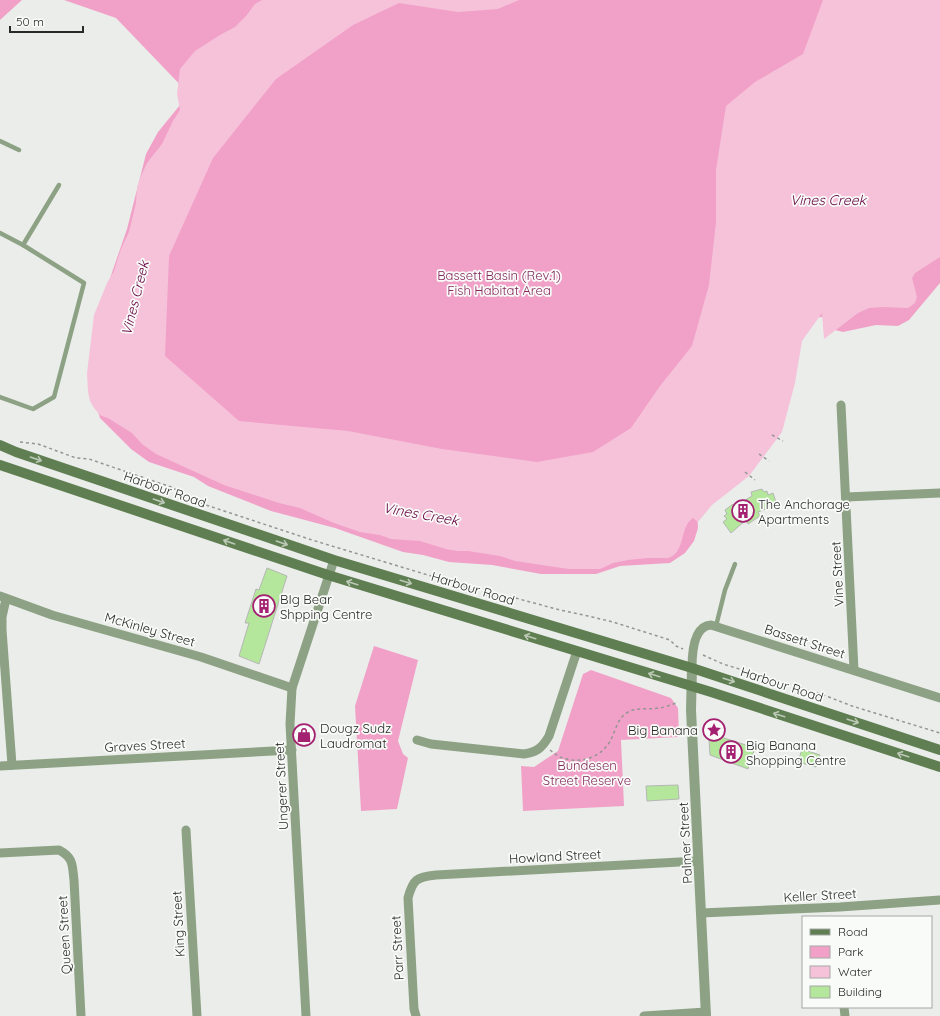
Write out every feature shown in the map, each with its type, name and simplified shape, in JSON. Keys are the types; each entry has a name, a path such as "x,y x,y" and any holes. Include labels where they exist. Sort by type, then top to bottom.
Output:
{"main road":[{"name":"Harbour Road","path":"0,445 334,560 692,668 940,750"},
{"path":"0,464 328,575 711,692 940,767"}],"street":[{"name":"Vine Street","path":"841,405 854,670"},
{"path":"846,497 940,493"},
{"name":"Ungerer Street","path":"306,1016 290,724 292,688 334,560"},
{"path":"3,597 1,640 12,765"},
{"name":"McKinley Street","path":"3,597 52,615 201,657 292,688"},
{"path":"692,668 692,652 699,632 706,625 716,626"},
{"name":"Bassett Street","path":"716,626 940,698"},
{"path":"417,740 431,744 524,754 533,752 544,745 549,736 577,651"},
{"name":"Palmer Street","path":"692,668 691,710 706,1014"},
{"name":"Graves Street","path":"0,766 292,750"},
{"name":"King Street","path":"186,830 196,1016"},
{"name":"Queen Street","path":"0,853 59,850 67,854 71,861 74,880 81,1016"},
{"name":"Howland Street","path":"415,880 424,876 436,875 698,861"},
{"name":"Parr Street","path":"415,880 411,886 408,898 414,1009 416,1016"},
{"name":"Keller Street","path":"701,913 840,907 940,900"},
{"path":"840,907 840,916"},
{"path":"644,1016 706,1014"}],"lane":[{"path":"0,141 19,150"},
{"path":"23,245 59,185"},
{"path":"0,233 23,245 84,283 54,397 33,409 0,397"},
{"path":"716,626 725,590 734,564"}],"path":[{"path":"772,435 783,441"},
{"path":"20,442 38,444 76,458 88,459 171,487 203,504 312,540 461,585 477,592"},
{"path":"759,454 769,461"},
{"path":"745,472 755,480"},
{"path":"483,595 508,596 612,622 670,640 676,646 683,649"},
{"path":"701,654 723,664 940,733"},
{"path":"544,745 563,758 577,760 590,758 605,749 610,742 618,721 627,712 640,708 658,708 676,703"}],"green space":[{"path":"0,0 22,0 0,20"},
{"name":"Bassett Basin (Rev.1) Fish Habitat Area","path":"64,0 940,0 940,283 909,320 898,326 876,325 843,332 823,327 823,317 782,320 696,494 698,528 694,541 685,553 670,563 620,566 596,574 541,574 492,565 449,562 423,555 403,552 335,528 271,511 208,486 194,477 149,462 131,449 100,418 93,396 107,287 127,229 146,154 158,132 189,94 116,18"},
{"path":"374,646 418,660 398,741 403,754 408,758 397,809 361,811 355,706"},
{"name":"Bundesen Street Reserve","path":"591,670 671,698 678,708 679,737 621,740 624,806 523,811 521,766 534,767 558,751 583,674"}],"water":[{"name":"Vines Creek","path":"262,0 519,0 498,9 458,12 399,3 353,25 276,79 213,158 169,256 165,356 239,421 348,431 442,449 537,462 593,452 631,428 660,386 692,346 709,285 716,222 716,170 726,106 755,82 803,54 823,0 940,0 940,257 915,273 912,278 917,297 915,303 908,308 869,308 858,313 824,339 822,313 802,341 795,383 782,432 749,476 712,505 698,522 693,518 689,522 678,551 668,558 628,560 613,563 600,569 569,569 515,561 500,556 446,549 420,541 391,539 380,535 360,532 334,523 300,508 279,503 224,485 156,454 142,444 132,433 108,418 100,415 90,401 87,373 94,315 107,283 114,271 121,249 129,232 136,203 137,187 147,163 162,144 180,110 177,94 180,69 195,51 235,27 255,4"}],"building":[{"name":"The Anchorage Apartments","path":"762,489 764,492 767,491 768,495 773,493 777,505 758,512 760,516 748,524 746,520 731,533 723,522 727,519 724,516 727,514 725,510 733,504 735,506 752,496 751,492"},
{"name":"BIg Bear Shpping Centre","path":"267,568 287,576 259,664 239,656 249,623 245,623 256,589 259,590"},
{"name":"Big Banana Shopping Centre","path":"715,735 755,748 748,769 710,755 709,739"},
{"path":"802,749 820,755 816,767 798,762"},
{"path":"678,785 679,799 647,801 646,786"}],"place":[{"name":"The Anchorage Apartments","path":"743,511"},
{"name":"BIg Bear Shpping Centre","path":"264,606"},
{"name":"Big Banana","path":"714,730"},
{"name":"Dougz Sudz Laudromat","path":"304,735"},
{"name":"Big Banana Shopping Centre","path":"731,752"}]}
